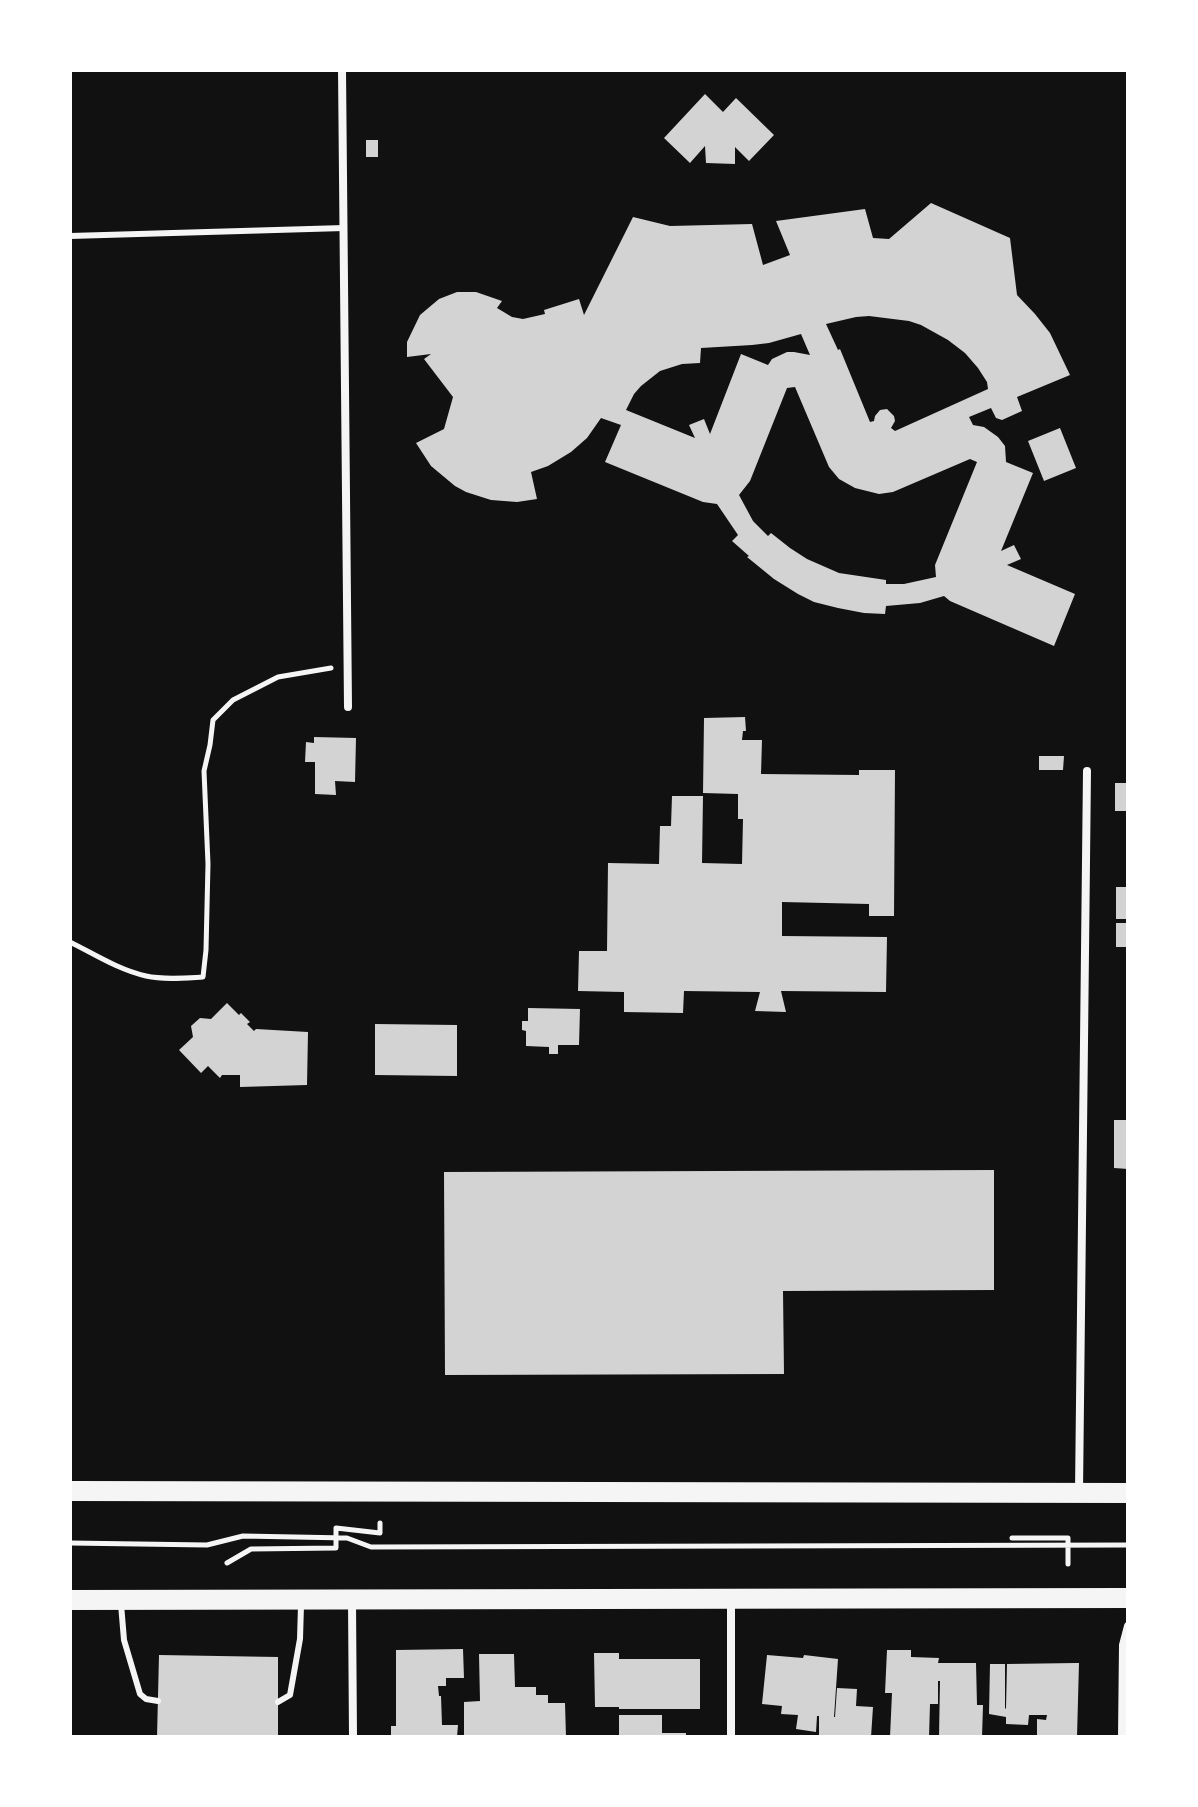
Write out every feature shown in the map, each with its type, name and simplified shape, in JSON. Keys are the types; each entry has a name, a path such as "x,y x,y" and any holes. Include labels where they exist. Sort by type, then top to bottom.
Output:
{"main road":[{"path":"70,1491 1128,1493"},
{"path":"70,1600 1128,1598"}],"street":[{"path":"342,70 348,707"},
{"path":"1079,1492 1087,771"},
{"path":"352,1599 353,1737"},
{"path":"731,1600 731,1737"},
{"path":"1122,1737 1123,1645 1128,1626"}],"lane":[{"path":"70,236 344,228"},
{"path":"278,1702 290,1695 300,1639 302,1599"},
{"path":"121,1601 124,1640 140,1694 146,1699 158,1701"}],"path":[{"path":"70,942 112,964 146,976 203,977 208,864 204,771 213,720 233,700 278,677 347,665"},
{"path":"227,1563 251,1549 336,1548 336,1528 380,1533 380,1523"},
{"path":"70,1543 207,1545 243,1536 347,1538 371,1547 1128,1545"},
{"path":"1012,1538 1068,1538 1068,1564"}],"building":[{"path":"705,94 723,112 736,98 774,135 749,161 735,147 735,164 706,163 705,146 690,163 664,138"},
{"path":"366,140 378,140 378,157 366,157"},
{"path":"931,203 1010,238 1017,295 1050,333 1070,375 1017,397 1022,411 1002,420 996,418 991,408 969,417 973,425 984,427 998,437 1005,446 1006,462 1033,473 1001,551 1014,545 1021,559 1007,565 1075,594 1054,646 944,596 920,603 886,606 885,614 838,608 798,594 774,579 732,541 738,535 717,504 703,502 605,462 621,425 601,418 587,438 571,452 531,472 537,499 517,502 491,500 455,486 431,466 416,443 444,429 453,397 424,359 431,354 407,357 407,342 420,315 439,299 457,292 476,292 502,301 497,308 512,317 523,319 545,314 544,310 579,299 584,315 633,217 670,226 752,224 763,265 790,255 776,221 865,209 873,238 889,239","holes":["869,316 909,321 948,340 978,368 988,389 895,431 891,428 894,416 887,409 880,410 874,421 870,422 840,349 826,324","801,334 810,355 787,352 772,359 768,365 741,354 710,434 704,419 689,425 695,438 626,410 634,394 660,371 682,364 700,363 701,348 769,343","795,387 829,467 839,479 855,488 879,494 893,492 970,459 977,462 935,565 936,577 904,584 886,584 886,580 839,573 807,559 771,533 768,536 753,521 739,495 750,481 787,388"]},
{"path":"1060,428 1076,468 1044,481 1028,441"},
{"path":"745,717 746,731 743,731 742,740 762,740 761,774 859,775 859,770 895,770 894,916 869,916 869,904 782,902 782,936 887,937 886,992 781,991 786,1012 755,1011 760,992 684,991 683,1013 624,1012 624,992 578,991 579,951 607,951 608,863 659,864 660,826 671,826 672,796 703,796 702,863 742,864 743,819 738,819 738,794 703,793 704,718"},
{"path":"314,737 356,738 355,782 335,781 336,795 315,794 315,762 305,762 306,742 314,743"},
{"path":"1039,756 1064,756 1063,770 1039,770"},
{"path":"1115,783 1128,783 1128,811 1115,811"},
{"path":"1116,887 1128,887 1128,919 1116,919"},
{"path":"1116,923 1128,923 1128,947 1116,947"},
{"path":"227,1003 250,1022 247,1024 254,1031 308,1032 307,1085 240,1087 240,1075 222,1075 220,1078 208,1066 201,1073 179,1050 193,1037 191,1026 200,1018 211,1019"},
{"path":"528,1008 580,1009 579,1045 558,1045 558,1054 549,1054 549,1047 526,1046 522,1021 528,1021"},
{"path":"375,1024 457,1025 457,1076 375,1075"},
{"path":"1114,1120 1128,1120 1128,1169 1114,1168"},
{"path":"994,1170 994,1290 783,1291 784,1374 445,1375 444,1172"},
{"path":"463,1649 464,1678 446,1678 446,1686 438,1686 442,1725 458,1725 457,1737 391,1737 391,1726 396,1726 396,1650"},
{"path":"887,1650 911,1650 911,1657 939,1658 938,1663 976,1663 977,1705 983,1705 982,1737 939,1737 938,1681 938,1704 930,1704 929,1737 890,1737 892,1693 885,1693"},
{"path":"594,1653 619,1653 619,1659 700,1659 700,1709 595,1707"},
{"path":"479,1654 514,1654 515,1687 536,1687 536,1695 548,1695 548,1703 565,1703 566,1737 464,1737 464,1702 480,1701"},
{"path":"159,1655 278,1657 278,1737 157,1737"},
{"path":"767,1655 838,1659 834,1717 837,1688 857,1689 856,1706 873,1707 871,1737 819,1737 819,1716 816,1732 796,1729 798,1715 781,1714 782,1706 762,1704"},
{"path":"1079,1663 1077,1737 1037,1737 1037,1719 1046,1720 1047,1715 1029,1715 1028,1725 1006,1724 1006,1717 989,1714 990,1664 1005,1664 1005,1709 1007,1664"},
{"path":"619,1715 662,1715 662,1733 686,1733 686,1737 619,1737"}]}
